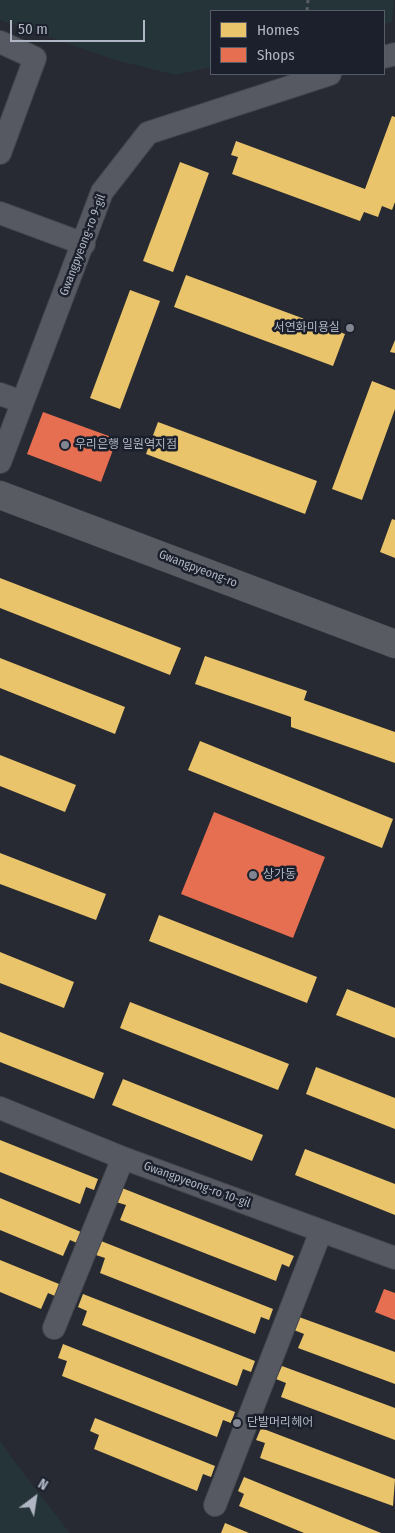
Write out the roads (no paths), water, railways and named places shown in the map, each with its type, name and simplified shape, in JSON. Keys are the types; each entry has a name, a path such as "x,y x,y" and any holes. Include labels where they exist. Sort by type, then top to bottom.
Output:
{"main road":[{"name":"Gwangpyeong-ro","path":"0,495 395,644"}],"street":[{"path":"0,42 35,58 0,154"},
{"name":"Gwangpyeong-ro 9-gil","path":"0,462 84,244 102,192 148,133 327,75"},
{"path":"0,212 84,244"},
{"path":"0,394 22,402"},
{"name":"Gwangpyeong-ro 10-gil","path":"0,1108 123,1158 395,1258"},
{"path":"54,1328 123,1158"},
{"path":"215,1505 321,1231"}],"place":[{"name":"서연화미용실","path":"350,328"},
{"name":"우리은행 일원역지점","path":"65,445"},
{"name":"상가동","path":"253,875"},
{"name":"단발머리헤어","path":"237,1423"}]}
